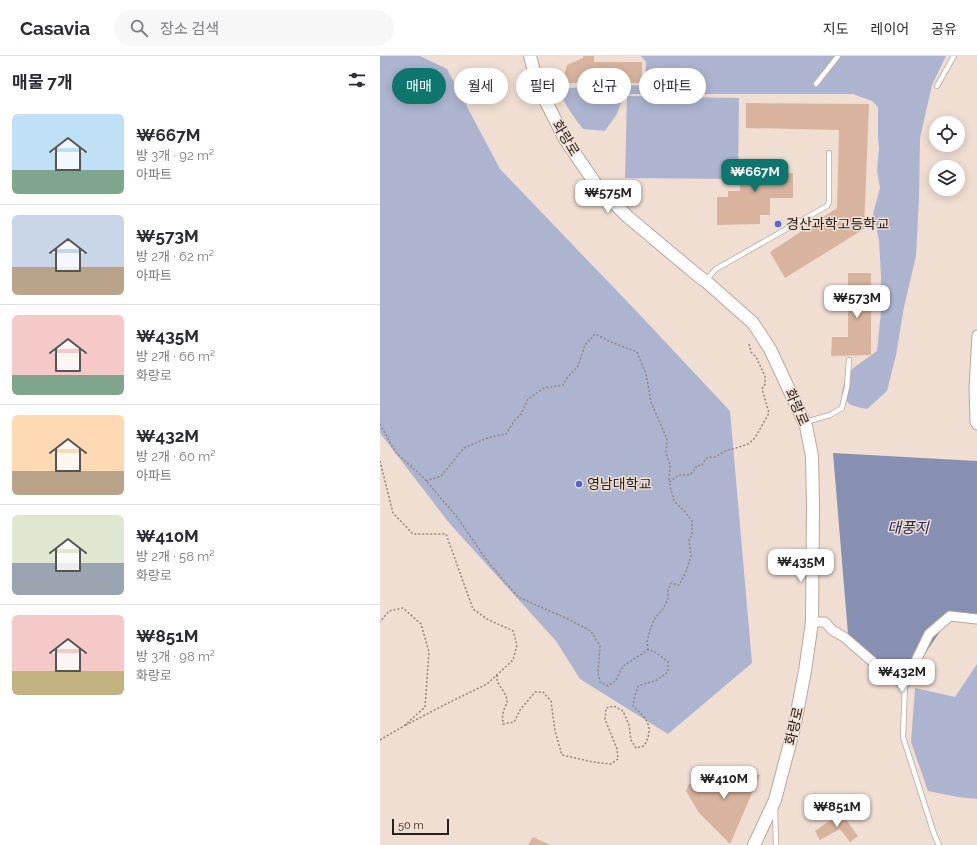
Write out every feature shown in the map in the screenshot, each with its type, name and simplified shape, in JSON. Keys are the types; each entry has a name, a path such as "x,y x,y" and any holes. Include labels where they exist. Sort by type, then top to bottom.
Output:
{"street":[{"name":"화랑로","path":"530,56 538,86 561,132 597,186 628,217 753,323 770,349 805,422 812,456 812,622 805,671 794,728 775,800 754,845"},
{"path":"977,335 974,388 975,422 977,425"},
{"path":"812,622 825,622 832,630 844,637 887,676 905,683 929,634 950,616 977,619"}],"lane":[{"path":"816,84 838,56"},
{"path":"937,86 954,56"},
{"path":"705,281 716,269 827,206 829,202 829,153"},
{"path":"805,422 830,415 842,408 847,387 849,360"},
{"path":"905,683 903,737 934,834 939,845"},
{"path":"775,800 776,845"}],"path":[{"path":"426,481 442,476 464,448 490,437 506,434 521,414 528,399 544,388 563,385 578,366 584,345 595,334 637,352 646,374 651,402 667,439 666,453 670,465 668,482 674,501 692,521 692,535 690,540 691,556 686,572 679,584 671,583 668,590 668,599 663,609 654,618 647,641 648,650"},
{"path":"668,482 679,475 690,475 696,466 702,465 706,458 715,457 727,450 748,444 755,438 769,413 762,389 765,384 765,376 756,357 751,352 749,344"},
{"path":"380,424 396,452 422,476 457,517 488,562 518,597 591,631 600,646 598,673 600,682 608,686 616,680 623,666 648,650 654,651 668,662 668,672 657,680 638,686 634,699 633,706 644,716 649,727 648,739 644,746 636,748 631,740 629,725 623,711 614,706 606,708 605,719 617,749 618,759 611,764 562,755 555,731 551,701 543,692 535,692 520,710 514,722 503,724 503,715 507,701 496,679 497,675"},
{"path":"380,461 393,513 413,534 446,534 473,609 487,619 513,631 517,645 513,660 486,684 380,740"},
{"path":"380,622 389,611 403,608 422,624 429,652 425,707 404,726"}],"shaded area":[{"path":"380,56 420,56 445,68 392,68 392,104 446,104 447,69 454,82 454,104 466,104 500,169 730,411 752,663 668,734 580,679 556,641 450,524 380,433"},
{"path":"641,56 946,56 932,85 920,138 916,256 904,307 896,355 887,391 867,409 849,404 842,392 845,380 852,369 877,351 881,312 881,276 879,240 873,214 880,188 877,170 879,149 878,107 872,101 853,94 706,94 706,68 646,68 646,62"},
{"path":"639,85 639,94 631,94 631,86"},
{"path":"569,88 577,88 577,104 620,104 617,114 605,131 583,129 565,104 569,104"},
{"path":"631,96 639,96 639,104 706,104 706,97 739,98 738,179 625,178 627,104 631,104"},
{"path":"977,664 977,799 928,791 911,742 915,688 955,697"}],"water":[{"name":"대풍지","path":"833,453 977,461 977,619 950,617 905,683 849,646"}],"building":[{"path":"583,56 594,56 594,62 642,62 642,68 639,68 639,83 631,83 631,68 577,68 577,83 569,83 569,68 566,68 567,65 583,58"},
{"path":"746,103 869,104 864,229 785,278 770,252 837,208 839,130 746,128"},
{"path":"740,162 787,163 787,173 793,173 793,198 770,198 770,215 760,215 760,224 717,225 717,197 728,197 728,191 740,191"},
{"path":"848,273 871,273 871,355 831,356 832,337 848,337"},
{"path":"737,771 760,775 730,844 699,813 686,791 689,784"},
{"path":"841,813 858,836 850,842 840,829 820,840 815,831"},
{"path":"533,837 550,845 528,845"}],"place":[{"name":"경산과학고등학교","path":"778,224"},
{"name":"영남대학교","path":"579,484"}]}
